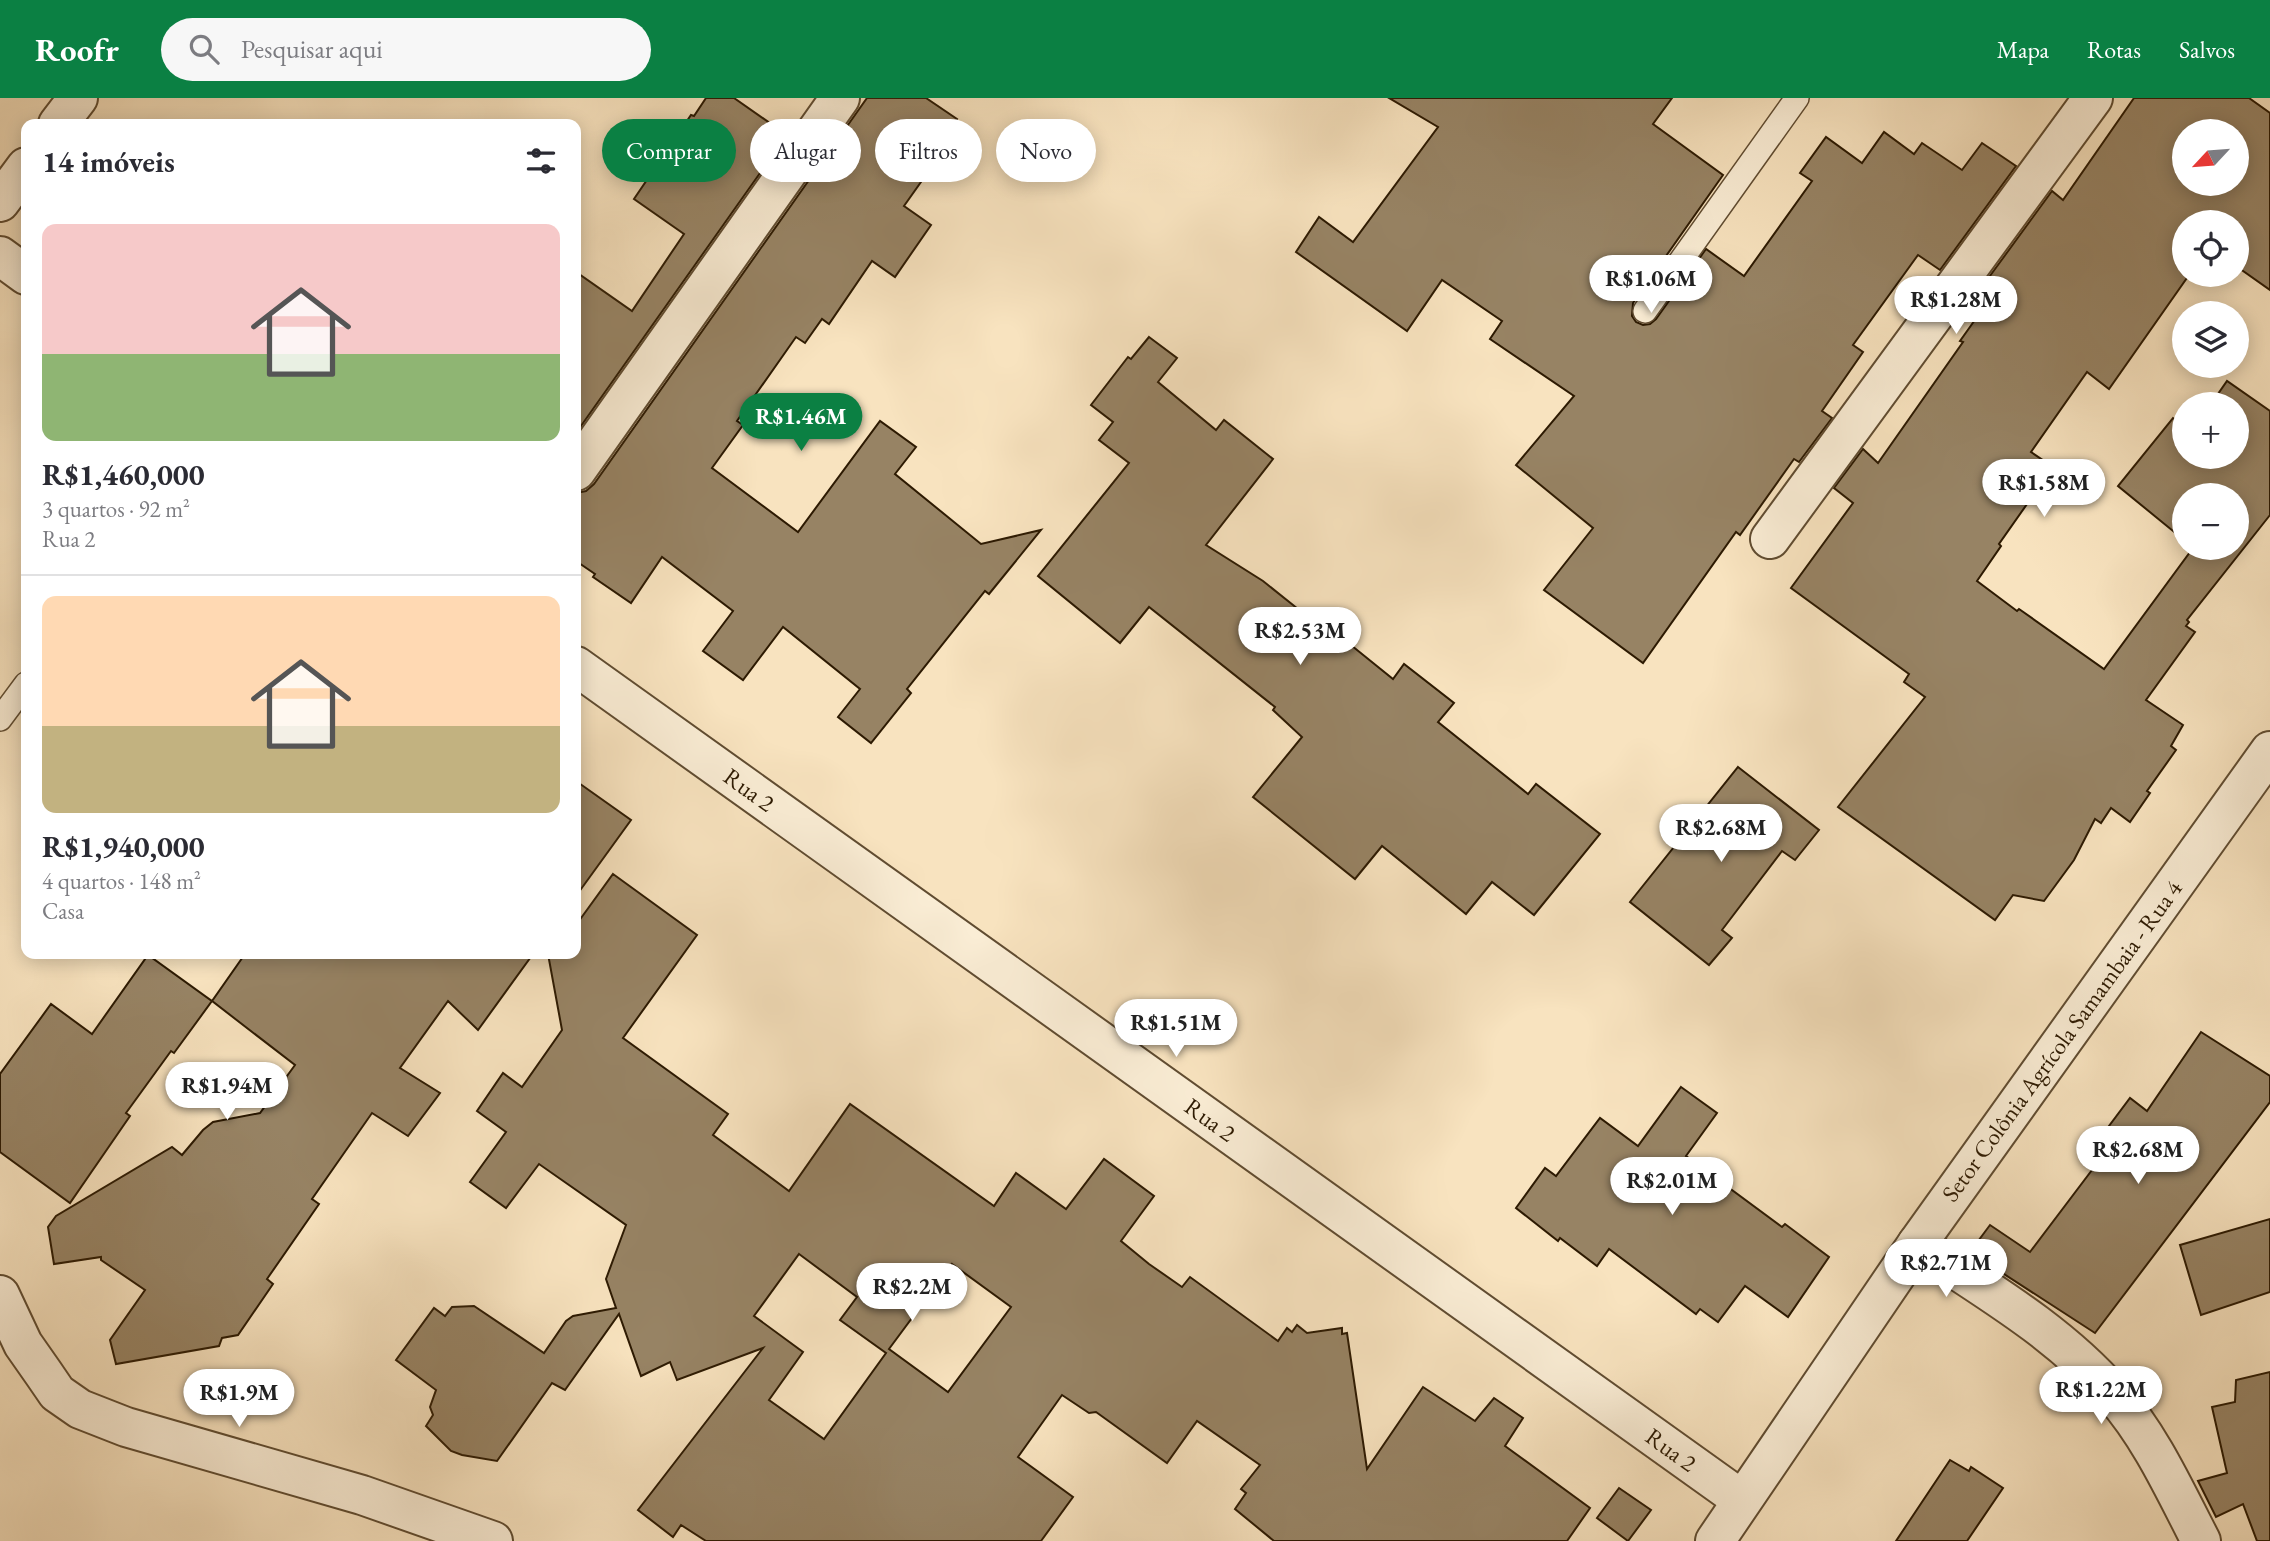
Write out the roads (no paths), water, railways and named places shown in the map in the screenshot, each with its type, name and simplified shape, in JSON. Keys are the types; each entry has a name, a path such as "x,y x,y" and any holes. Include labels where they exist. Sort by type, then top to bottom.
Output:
{"street":[{"path":"62,119 78,98"},
{"path":"581,464 840,98"},
{"path":"1770,539 2093,98"},
{"path":"0,202 21,174"},
{"path":"0,256 21,271"},
{"name":"Rua 2","path":"581,670 1742,1500"},
{"name":"Setor Colônia Agrícola Samambaia - Rua 4","path":"1715,1541 1917,1244 2270,751"},
{"path":"1917,1244 2034,1323 2085,1365 2113,1394 2161,1464 2201,1541"},
{"path":"0,1295 23,1344 57,1393 79,1409 113,1423 362,1495 493,1541"}],"lane":[{"path":"1646,311 1797,98"},
{"path":"0,719 21,691"}]}
